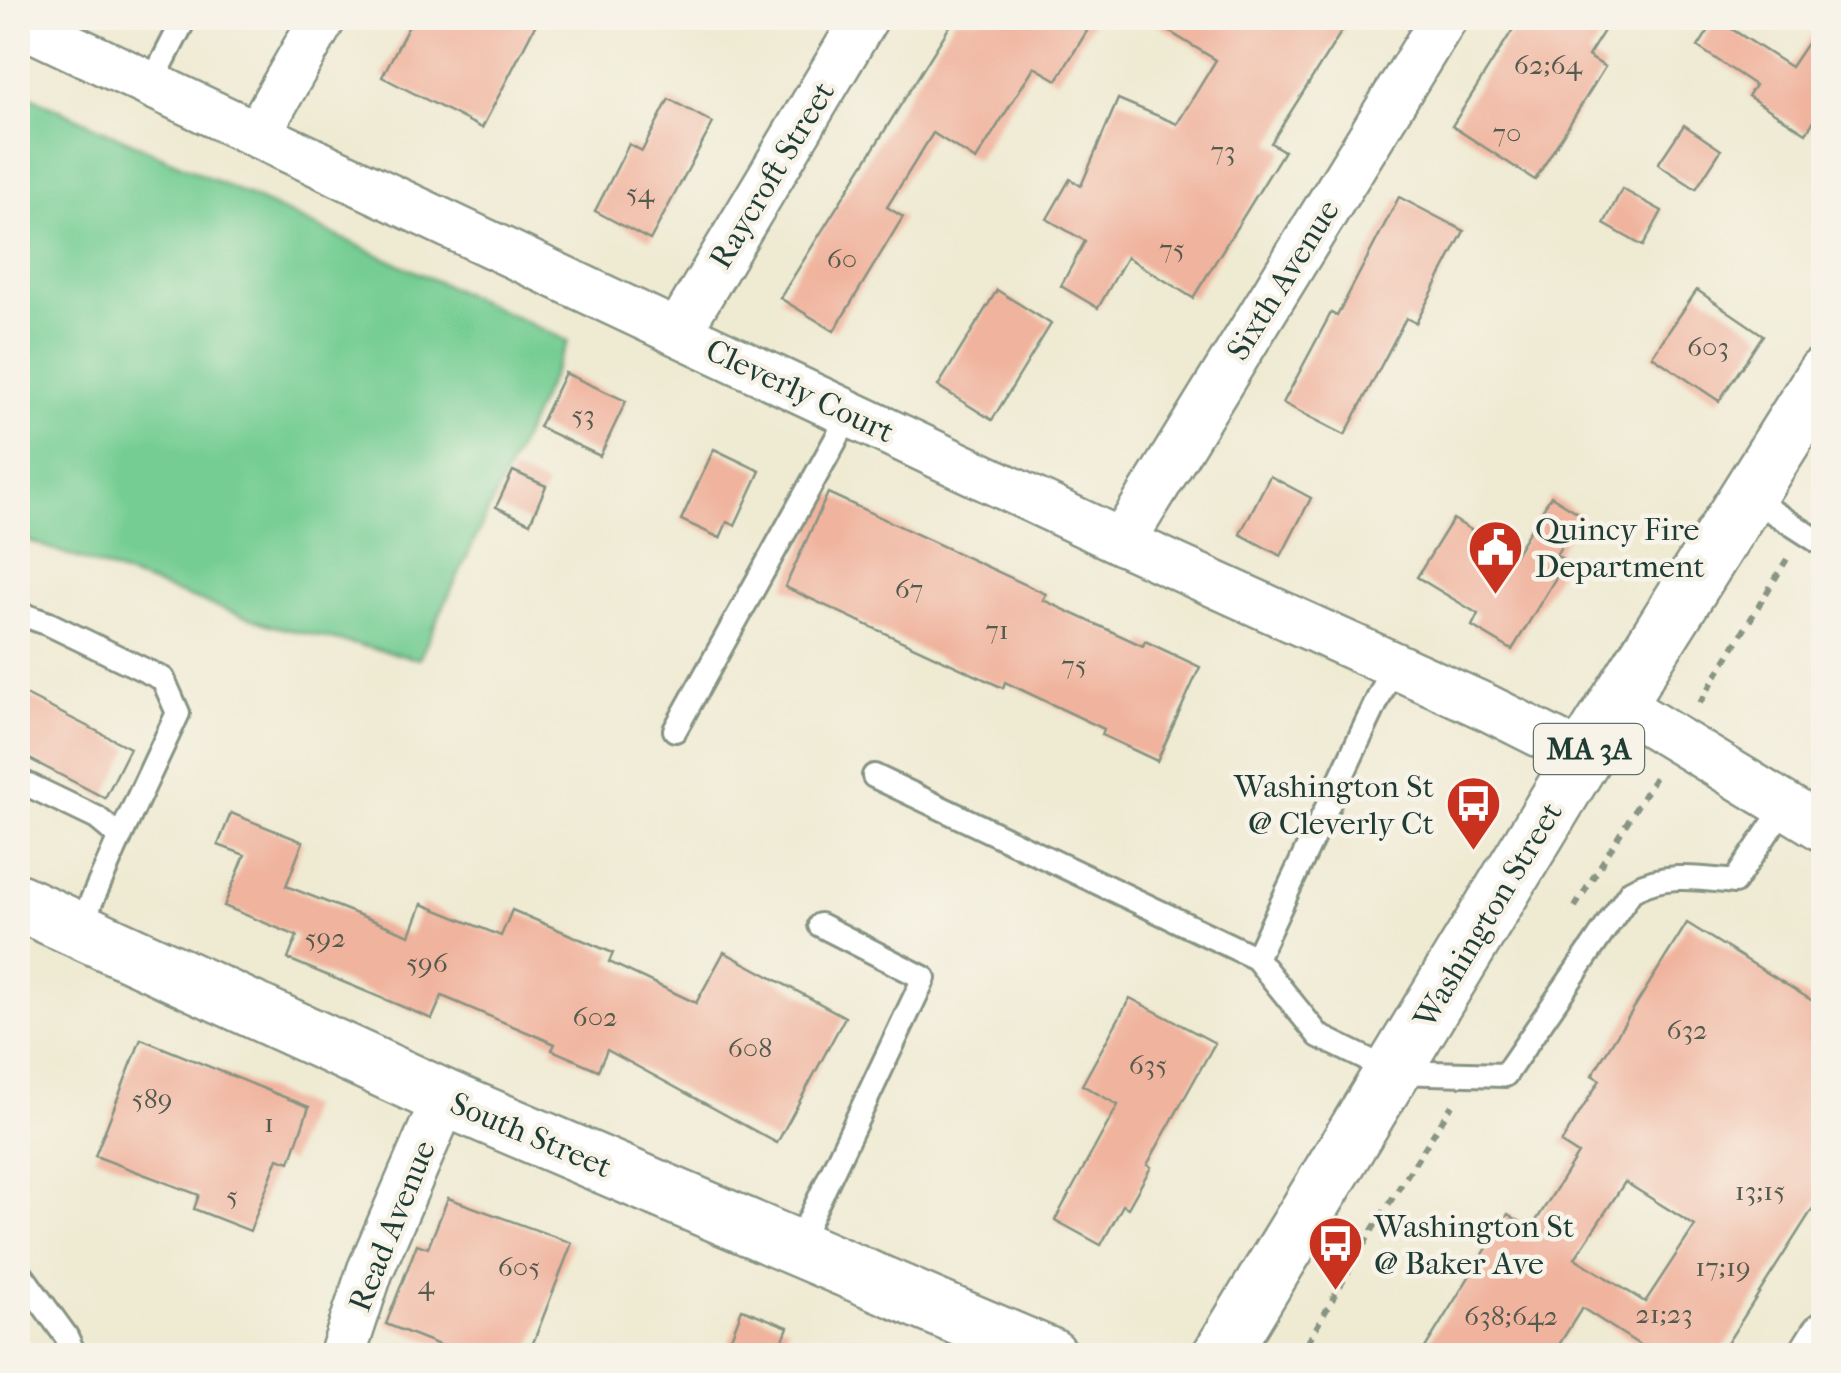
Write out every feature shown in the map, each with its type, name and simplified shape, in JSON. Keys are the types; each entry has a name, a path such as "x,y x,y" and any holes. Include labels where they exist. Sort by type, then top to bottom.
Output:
{"main road":[{"name":"Washington Street","path":"1220,1356 1584,756 1748,496 1799,430 1824,375"},
{"name":"South Street","path":"18,902 445,1098 1050,1356"}],"street":[{"path":"257,134 323,18"},
{"name":"Raycroft Street","path":"678,332 866,18"},
{"name":"Sixth Avenue","path":"1122,542 1444,18"},
{"name":"Cleverly Court","path":"18,22 1584,756"},
{"path":"1618,704 1824,829"},
{"name":"Read Avenue","path":"342,1356 370,1271 445,1098"},
{"path":"1811,1356 1824,1335"}],"lane":[{"path":"151,84 185,18"},
{"path":"675,730 850,414"},
{"path":"1748,496 1824,544"},
{"path":"18,613 163,680 178,713 78,931"},
{"path":"1256,958 1394,665"},
{"path":"874,776 1256,958 1320,1036 1393,1072 1505,1075 1630,891 1646,882 1687,876 1734,882 1786,806"},
{"path":"18,780 97,818 120,837"},
{"path":"796,1248 924,978 820,925"},
{"path":"18,1270 66,1336 75,1356"}],"green space":[{"path":"18,91 568,341 419,659 269,625 18,537"}],"building":[{"path":"413,18 539,18 482,128 382,77"},
{"path":"955,18 1095,18 1057,80 1034,67 976,160 933,133 887,207 903,217 834,331 780,298"},
{"path":"1147,18 1350,18 1271,143 1284,151 1193,298 1127,257 1098,308 1061,286 1085,241 1047,219 1070,179 1081,186 1118,99 1177,124 1216,60"},
{"path":"1520,18 1612,18 1588,56 1605,67 1535,180 1452,126"},
{"path":"1824,18 1824,105 1806,133 1748,96 1755,85 1698,47 1716,19 1791,67"},
{"path":"669,99 713,123 650,240 595,211 629,144 642,151"},
{"path":"1684,125 1721,150 1696,189 1658,164"},
{"path":"1622,189 1662,211 1643,246 1604,224"},
{"path":"1399,197 1464,231 1416,323 1406,318 1345,435 1283,403 1331,313 1337,316"},
{"path":"997,290 1051,324 992,420 938,386"},
{"path":"1697,290 1763,335 1719,401 1652,356"},
{"path":"565,373 626,401 600,456 539,427"},
{"path":"714,449 760,471 735,525 727,522 720,538 681,520"},
{"path":"513,471 546,486 530,523 496,507"},
{"path":"1270,476 1311,498 1281,556 1240,534"},
{"path":"828,493 1046,594 1043,600 1143,646 1145,641 1200,667 1157,761 1102,735 1104,729 1005,682 1003,688 785,587"},
{"name":"Quincy Fire Department","path":"1551,496 1580,514 1556,555 1566,561 1512,650 1472,626 1478,614 1417,577 1453,519 1514,556"},
{"path":"18,691 130,748 105,798 18,753"},
{"path":"231,813 303,842 286,886 410,935 422,904 501,936 512,910 613,953 609,962 696,1003 724,952 845,1017 777,1143 607,1050 598,1070 552,1050 555,1044 442,996 432,1019 288,959 297,936 224,906 245,855 218,845"},
{"path":"1687,923 1824,1008 1824,1191 1719,1356 1657,1356 1582,1308 1552,1356 1420,1356 1508,1214 1531,1229 1578,1154 1561,1143 1600,1080 1592,1075","holes":["1625,1182 1695,1226 1645,1302 1575,1258"]},
{"path":"1130,998 1215,1043 1147,1165 1151,1167 1128,1208 1123,1205 1101,1245 1055,1220 1118,1105 1082,1085"},
{"path":"141,1039 309,1107 290,1162 278,1158 250,1231 194,1209 199,1195 95,1156"},
{"path":"448,1198 572,1243 528,1356 467,1356 386,1324 417,1244 428,1248"},
{"path":"742,1309 788,1327 777,1356 724,1356"}],"place":[{"name":"Quincy Fire Department","path":"1496,596"},
{"name":"Washington St @ Cleverly Ct","path":"1473,853"},
{"name":"Washington St @ Baker Ave","path":"1335,1293"}]}
